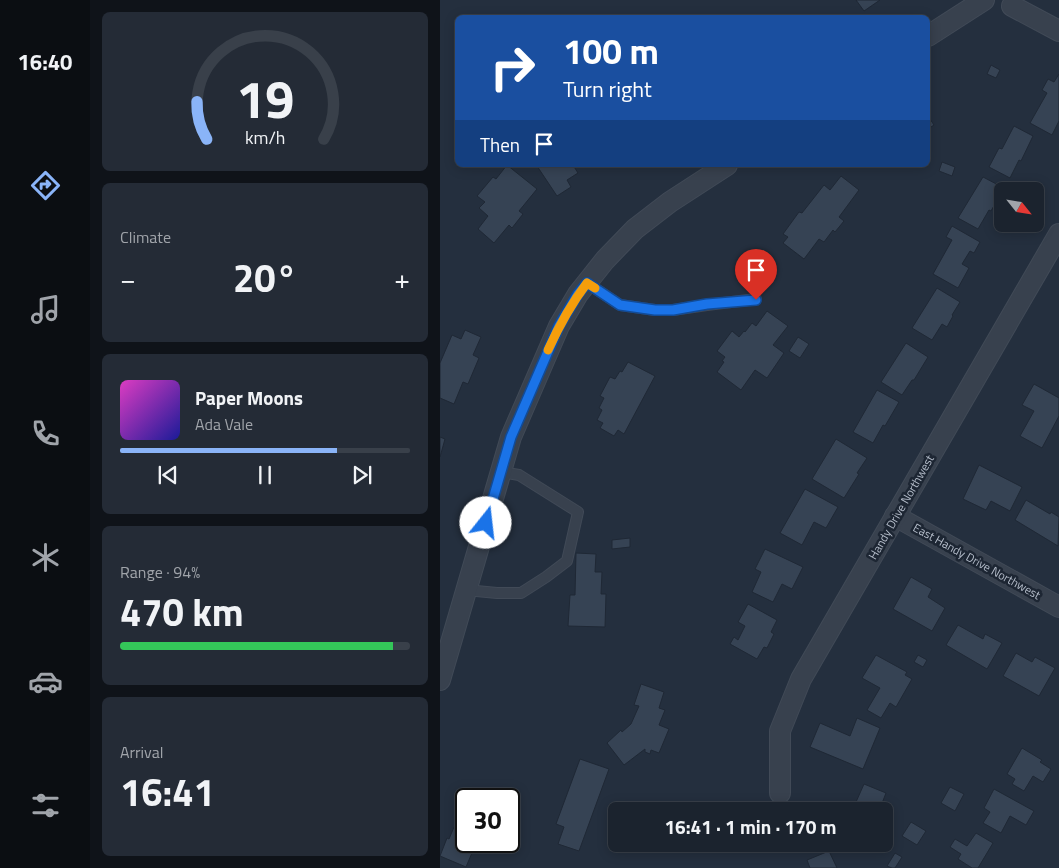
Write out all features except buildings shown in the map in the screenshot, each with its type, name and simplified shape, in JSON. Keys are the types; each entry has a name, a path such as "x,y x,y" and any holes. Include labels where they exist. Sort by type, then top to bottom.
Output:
{"street":[{"path":"930,35 984,0"},
{"path":"1012,6 1059,32"},
{"path":"440,680 511,437 559,326 578,294 605,260 635,229 670,202 724,167"},
{"name":"Handy Drive Northwest","path":"780,793 780,731 801,680 1059,234"},
{"name":"East Handy Drive Northwest","path":"895,516 1059,607"}],"lane":[{"path":"587,283 620,305 655,310 673,310 707,304 756,300"},
{"path":"466,590 521,593 546,578 567,561 578,512 519,476 501,472"}],"slow traffic":[{"path":"548,350 559,326 578,294 587,283 595,288"}],"route":[{"path":"486,523 511,437 559,326 578,294 587,283 620,305 655,310 673,310 707,304 756,300"}]}
